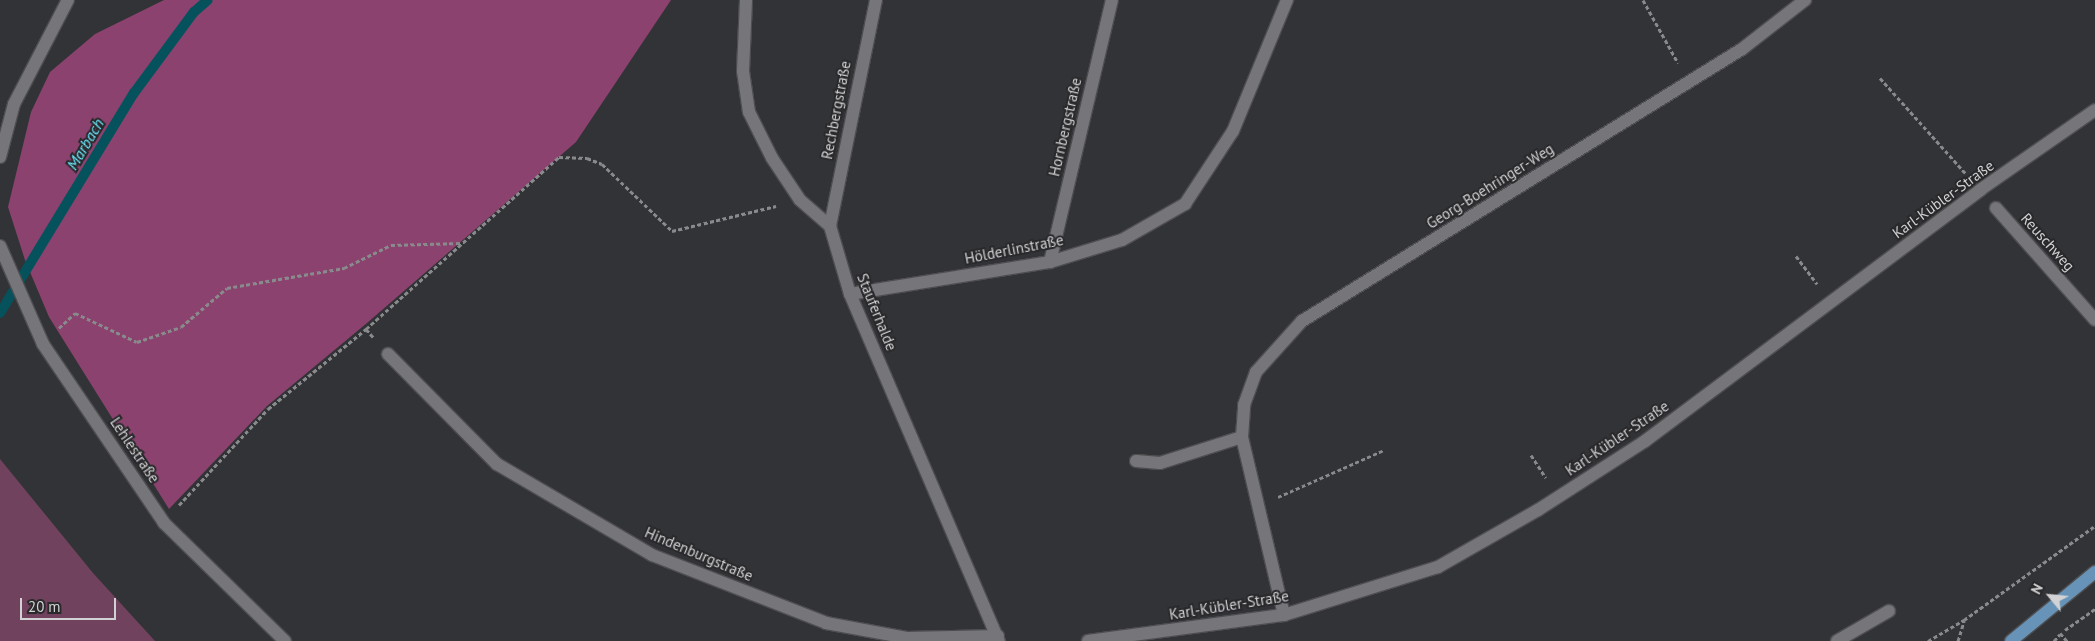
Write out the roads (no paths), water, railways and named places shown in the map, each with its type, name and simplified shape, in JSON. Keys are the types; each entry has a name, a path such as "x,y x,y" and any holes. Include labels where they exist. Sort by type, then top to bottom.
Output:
{"main road":[{"path":"2011,641 2095,572"}],"street":[{"path":"0,157 14,104 68,0"},
{"path":"746,0 743,72 749,112 772,158 800,200 830,226"},
{"name":"Rechbergstraße","path":"830,226 876,0"},
{"name":"Hornbergstraße","path":"1050,262 1112,0"},
{"name":"Hölderlinstraße","path":"850,294 1050,262 1122,240 1185,204 1233,131 1287,0"},
{"name":"Georg-Boehringer-Weg","path":"1284,615 1242,437 1244,405 1256,372 1302,320 1742,49 1805,0"},
{"name":"Karl-Kübler-Straße","path":"1088,641 1284,615 1438,567 1538,510 1645,441 1980,190 2095,110"},
{"name":"Reuschweg","path":"1996,208 2095,320"},
{"name":"Stauferhalde","path":"830,226 850,294 998,639"},
{"name":"Lehlestraße","path":"0,246 43,344 164,523 285,641"},
{"name":"Hindenburgstraße","path":"388,354 498,464 652,555 826,623 907,638 998,639"},
{"path":"1136,461 1160,463 1242,437"},
{"path":"1837,641 1889,611"}],"waterway":[{"name":"Marbach","path":"0,313 134,93 194,12 208,0"}]}
